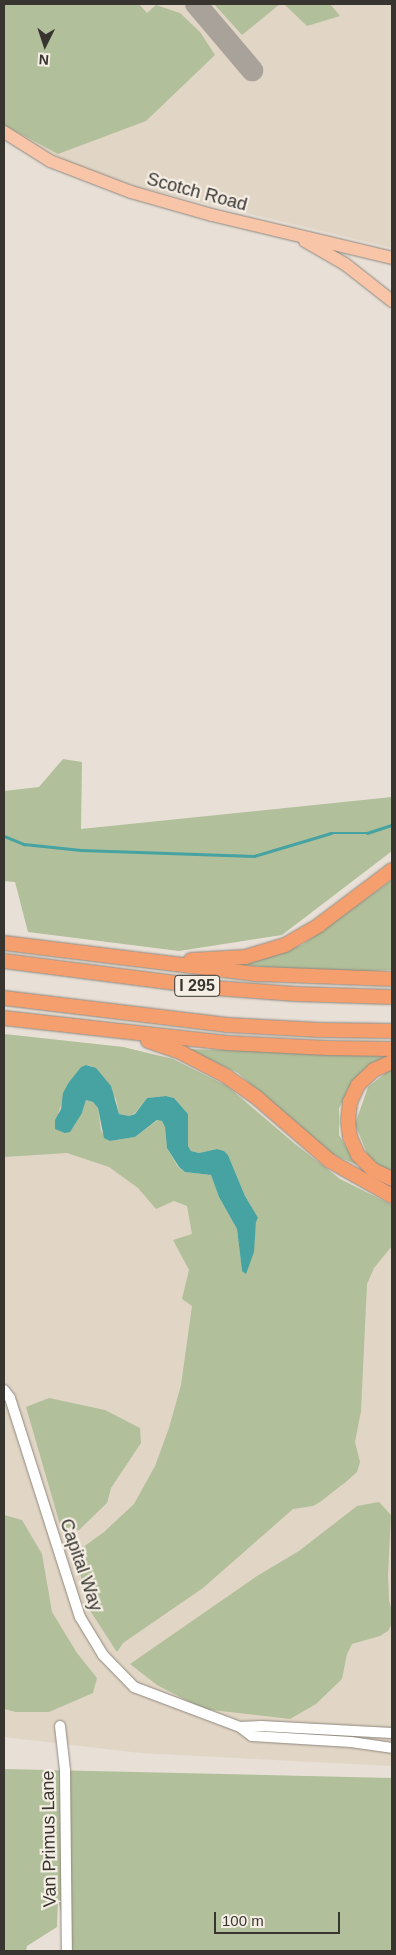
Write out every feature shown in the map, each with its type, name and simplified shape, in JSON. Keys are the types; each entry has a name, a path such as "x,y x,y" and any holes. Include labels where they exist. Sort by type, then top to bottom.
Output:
{"highway":[{"path":"61,950 164,959 216,960 255,955 285,945 311,931 392,870"},
{"path":"4,943 258,974 392,979"},
{"name":"I 295","path":"4,961 215,988 296,994 392,997"},
{"name":"I 295","path":"4,998 218,1024 301,1030 392,1031"},
{"path":"4,1018 101,1030 274,1046 392,1049"},
{"path":"101,1030 163,1046 213,1068 256,1097 330,1161 392,1196"},
{"path":"392,1062 377,1068 360,1082 350,1102 348,1121 350,1137 358,1155 373,1170 392,1179"}],"main road":[{"name":"Scotch Road","path":"4,132 50,161 103,183 166,203 392,258"},
{"path":"277,230 307,242 345,264 392,301"}],"street":[{"name":"Capital Way","path":"4,1390 10,1398 80,1616 103,1655 134,1687 240,1728 252,1736 351,1742 392,1748"},
{"name":"Capital Way","path":"240,1728 252,1725 392,1733"},
{"name":"Van Primus Lane","path":"60,1726 65,1770 67,1951"}],"shaded area":[{"path":"4,4 392,4 392,248 141,188 73,164 33,144 4,125"},
{"path":"4,1034 123,1047 173,1059 227,1086 295,1144 340,1179 392,1205 392,1766 140,1753 4,1737"}],"green space":[{"path":"4,4 139,4 147,13 156,5 180,13 200,32 215,55 146,121 58,154 4,125"},
{"path":"214,4 280,4 242,35"},
{"path":"284,4 330,4 340,16 307,26"},
{"path":"63,759 82,762 81,829 392,797 392,851 282,935 179,951 28,932 15,882 4,881 4,791 39,787"},
{"path":"392,880 392,970 343,972 240,965 302,945"},
{"path":"4,1034 123,1047 173,1059 227,1086 295,1144 340,1179 392,1205 392,1246 374,1268 367,1284 361,1411 355,1442 360,1462 357,1472 320,1502 313,1506 293,1509 203,1588 123,1643 117,1652 89,1609 75,1553 104,1532 134,1504 155,1466 169,1428 181,1385 192,1306 182,1299 189,1270 173,1240 192,1234 187,1206 174,1201 156,1209 138,1188 109,1167 67,1153 4,1157","holes":["91,1066 116,1099 119,1114 129,1116 135,1113 147,1098 166,1096 174,1098 188,1114 188,1146 191,1151 199,1153 217,1149 224,1151 228,1155 245,1196 258,1219 256,1222 254,1246 242,1271 237,1229 219,1197 211,1175 185,1172 178,1167 167,1148 165,1127 162,1121 158,1120 135,1137 110,1141 101,1131 98,1108 93,1102 86,1100 82,1113 58,1114 69,1082 81,1067"]},
{"path":"187,1049 389,1055 356,1079 339,1108 339,1135 357,1165 323,1150 238,1073"},
{"path":"392,1068 392,1173 388,1173 368,1156 355,1124 368,1087"},
{"path":"49,1398 105,1410 140,1428 141,1443 111,1488 107,1503 79,1530 61,1528 26,1407"},
{"path":"379,1502 391,1515 388,1575 389,1600 392,1612 391,1625 388,1631 380,1636 352,1644 347,1654 342,1679 316,1704 290,1719 203,1709 157,1685 130,1664 257,1576 299,1551 357,1506"},
{"path":"4,1515 22,1520 42,1554 52,1612 77,1653 97,1678 93,1693 49,1712 16,1712 4,1709"},
{"path":"4,1769 392,1778 392,1951 70,1951 58,1899 57,1927 27,1946 26,1951 4,1951"}],"water":[{"path":"86,1065 96,1068 111,1086 119,1114 129,1116 135,1114 147,1098 166,1096 174,1098 188,1114 188,1146 191,1151 199,1153 217,1149 224,1151 228,1155 245,1196 258,1218 256,1222 254,1252 246,1274 242,1271 237,1229 219,1197 211,1175 185,1172 179,1167 167,1148 165,1127 162,1121 157,1120 135,1137 110,1141 104,1138 98,1108 93,1102 86,1100 82,1113 70,1132 65,1133 55,1129 55,1120 61,1109 63,1093 81,1067"}],"waterway":[{"path":"4,836 24,844 81,850 254,856 331,833 367,833 392,825"}],"taxiway":[{"path":"196,4 252,70"}]}
